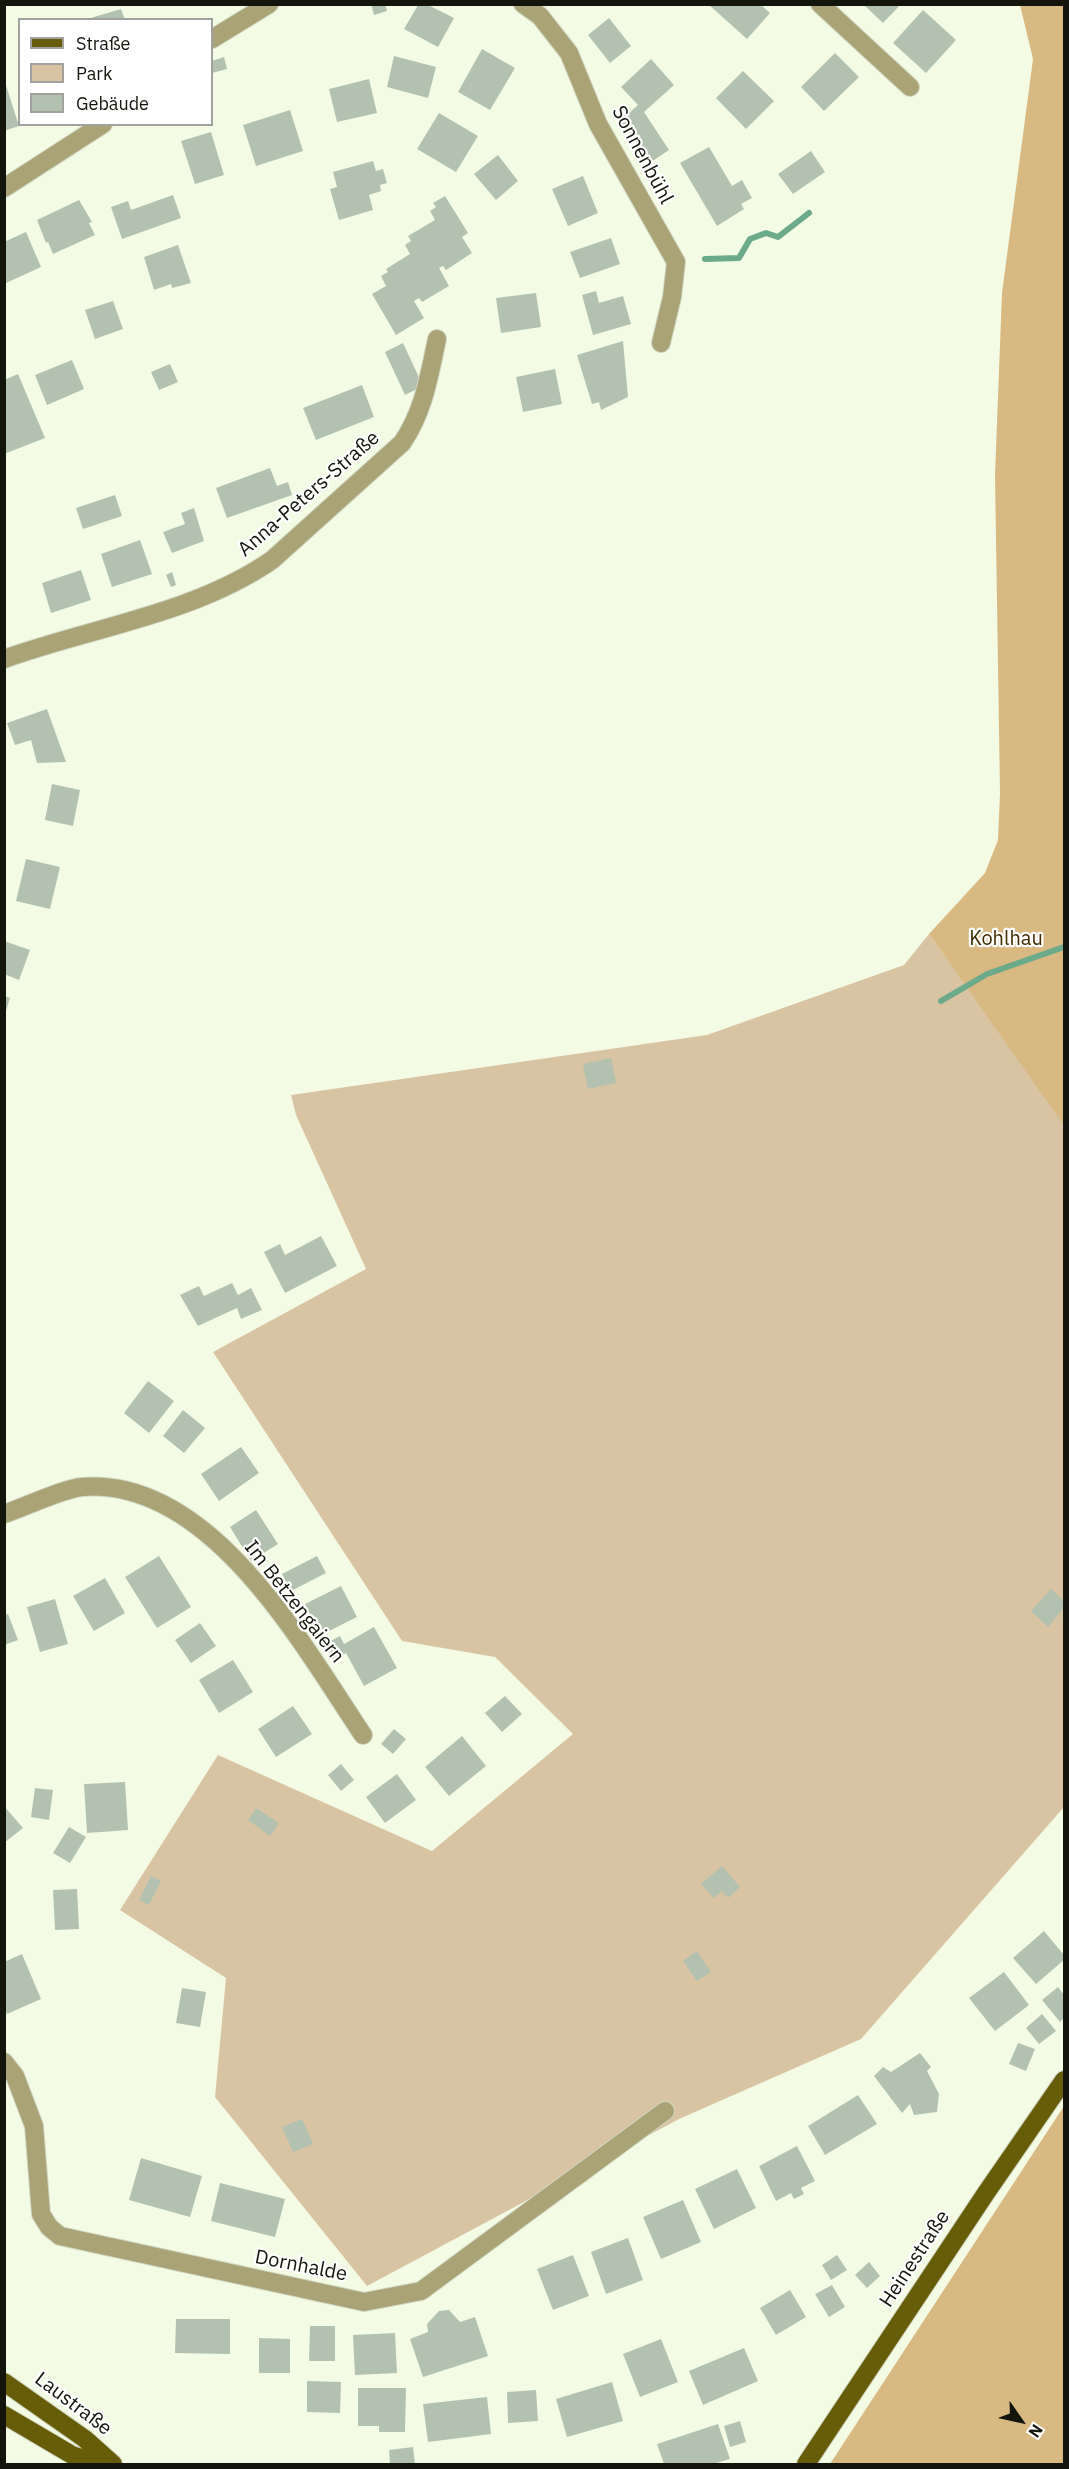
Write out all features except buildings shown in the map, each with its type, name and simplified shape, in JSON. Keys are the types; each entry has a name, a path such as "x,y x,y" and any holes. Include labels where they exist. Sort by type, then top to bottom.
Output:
{"main road":[{"name":"Heinestraße","path":"806,2464 986,2193 1065,2080"},
{"name":"Laustraße","path":"4,2382 85,2439 113,2464"},
{"name":"Laustraße","path":"4,2415 72,2455 102,2464"}],"street":[{"path":"213,38 269,4"},
{"name":"Sonnenbühl","path":"523,4 540,16 569,53 598,124 676,262 672,297 661,343"},
{"path":"820,4 910,87"},
{"path":"4,188 100,126"},
{"name":"Anna-Peters-Straße","path":"4,659 203,597 249,576 272,560 402,443 415,423 425,397 437,339"},
{"name":"Im Betzengaiern","path":"4,1514 80,1487 110,1488 120,1489 162,1503 195,1522 236,1561 293,1630 363,1735"},
{"name":"Dornhalde","path":"4,2062 15,2076 34,2126 41,2214 49,2227 60,2236 364,2302 421,2291 665,2111"}],"green space":[{"name":"Kohlhau","path":"1020,5 1064,5 1063,1124 929,934 985,873 998,840 1000,793 995,475 1002,293 1033,59"},
{"path":"929,934 1064,1123 1064,1807 861,2039 679,2119 367,2286 215,2097 226,1978 120,1910 218,1755 432,1851 573,1734 495,1657 402,1641 213,1352 366,1269 296,1115 291,1095 707,1035 904,965"},
{"path":"1064,2106 1064,2464 830,2464"}],"waterway":[{"path":"705,259 739,258 750,239 766,233 778,237 809,213"},
{"path":"941,1001 987,974 1064,947"}]}
